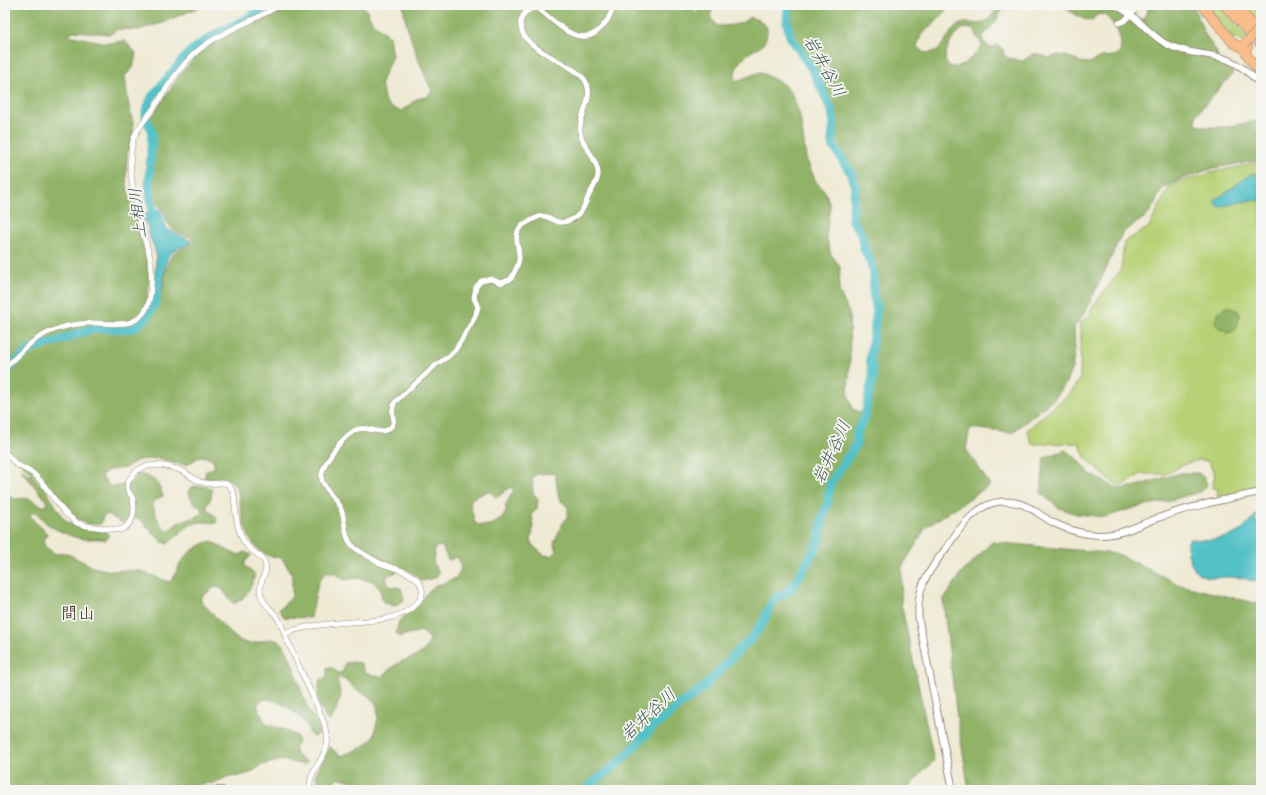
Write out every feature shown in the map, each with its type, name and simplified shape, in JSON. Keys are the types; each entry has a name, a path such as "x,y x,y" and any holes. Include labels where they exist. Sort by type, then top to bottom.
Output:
{"highway":[{"path":"1202,5 1233,42 1245,46"},
{"path":"1224,5 1261,45"},
{"path":"1236,5 1261,34 1245,46"},
{"path":"1245,46 1261,28"},
{"path":"1245,46 1250,60 1261,72"}],"street":[{"path":"5,368 26,346 41,336 60,328 94,323 123,325 134,321 146,310 151,290 150,258 141,227 130,171 130,159 134,138 139,127 169,84 188,60 201,48 236,27 269,13 280,5"},
{"path":"284,634 298,628 345,621 368,621 396,616 405,613 420,600 423,592 422,586 417,579 407,572 378,562 355,548 350,542 340,508 322,481 323,469 327,460 337,447 352,432 366,428 384,431 390,428 393,425 394,419 392,408 395,402 437,364 448,357 456,348 475,317 478,307 474,298 476,287 481,281 491,279 501,283 507,282 511,279 515,272 519,259 517,232 521,227 538,217 550,217 556,222 564,222 580,214 597,180 598,173 594,156 583,142 580,131 588,99 588,85 576,71 529,42 520,26 522,16 528,9 536,7 554,23 572,34 586,36 593,34 608,22 614,5"},
{"path":"1114,5 1122,8 1151,33 1167,44 1185,50 1226,59 1238,64 1261,85"},
{"path":"1119,23 1131,15 1140,5"},
{"path":"5,452 16,464 34,474 41,481 70,518 77,523 87,526 119,530 129,526 132,522 134,501 127,486 128,481 144,467 152,466 174,468 181,470 198,481 211,484 223,482 232,489 239,532 244,542 264,561 266,568 259,586 262,600 277,616 315,701 328,735 326,749 310,778 310,790"},
{"path":"953,790 917,608 919,595 928,574 963,524 974,513 991,503 1002,501 1013,502 1029,508 1056,524 1072,530 1085,534 1112,534 1130,530 1157,518 1179,511 1261,492"},
{"path":"201,790 222,790"}],"green space":[{"path":"5,5 204,5 162,23 138,30 117,29 111,34 73,31 68,35 107,43 125,41 136,53 133,68 125,76 128,102 133,123 133,134 127,154 126,180 131,205 147,259 149,285 147,299 157,302 162,290 167,266 171,257 179,250 195,242 191,237 174,231 167,222 163,208 155,204 152,183 153,140 150,119 182,72 199,53 214,42 240,29 263,20 280,9 291,5 360,5 366,9 372,22 389,36 392,56 381,82 384,99 391,108 401,111 417,99 427,97 432,91 410,37 403,5 689,5 689,7 696,12 704,5 714,5 710,16 717,26 738,24 749,17 759,20 767,27 765,40 760,47 748,54 739,63 736,69 734,82 760,72 783,84 792,94 800,116 806,158 816,182 825,191 830,206 826,236 831,255 840,266 839,291 849,313 850,359 848,395 853,409 861,413 868,407 875,377 873,342 879,314 876,289 876,272 860,222 856,216 857,184 852,169 838,150 835,140 837,120 829,96 818,74 793,37 790,25 792,5 949,5 941,17 921,35 917,47 924,53 932,52 941,47 953,30 961,24 985,22 992,16 998,5 1005,5 994,24 982,37 984,42 991,48 997,45 1003,49 1004,55 1008,58 1023,61 1034,53 1049,58 1059,55 1069,57 1080,62 1089,63 1101,57 1113,56 1120,53 1121,47 1118,32 1104,14 1097,15 1092,20 1084,19 1069,11 1064,5 1105,5 1134,23 1143,20 1150,5 1193,5 1205,34 1217,53 1218,62 1232,67 1232,75 1196,115 1196,125 1204,127 1220,127 1261,120 1261,160 1214,168 1178,180 1163,188 1148,215 1122,233 1084,314 1074,327 1075,350 1072,368 1066,382 1056,397 1012,433 970,428 966,449 990,485 926,527 902,567 901,603 934,761 906,790 359,790 351,781 338,778 331,786 332,790 324,790 323,786 318,783 316,773 330,747 341,756 363,747 374,737 378,718 377,705 367,695 355,689 347,681 339,677 337,680 341,696 332,718 330,721 326,719 317,699 320,680 327,676 327,668 332,668 338,673 343,672 345,663 353,662 361,663 365,673 382,677 394,666 423,651 430,640 421,631 400,637 396,633 399,621 418,606 433,587 456,578 461,569 458,557 448,560 442,546 435,547 433,563 439,573 435,578 422,581 411,572 401,567 396,573 389,574 386,579 389,586 401,588 404,600 394,606 383,602 380,589 373,581 356,578 344,580 334,573 325,573 318,583 311,618 284,617 279,609 292,597 292,575 282,558 270,556 260,551 250,539 243,518 238,491 233,483 225,479 204,478 206,471 215,467 212,458 200,456 187,465 172,463 158,458 138,460 125,468 109,470 101,475 109,486 126,484 139,474 155,481 160,487 163,496 152,503 159,523 169,530 179,522 196,517 202,513 201,508 193,502 188,491 191,487 207,486 212,490 207,509 217,519 216,523 199,522 188,526 167,544 161,541 138,518 128,519 123,523 107,514 103,517 101,524 86,523 77,519 68,511 50,488 5,450","holes":["964,28 972,29 976,33 982,45 979,50 961,66 949,66 945,61 946,52 953,38","555,473 559,499 568,507 568,517 563,523 554,543 557,551 552,556 544,555 532,545 531,540 533,530 532,514 537,508 538,499 533,493 532,478 537,474","510,487 514,490 505,506 507,510 503,517 488,525 478,525 475,523 470,504 472,498 489,491 496,497"]},
{"path":"1205,5 1219,5 1248,37 1243,42 1233,38"},
{"path":"1241,5 1261,5 1260,26"},
{"path":"1261,162 1261,489 1232,495 1217,496 1218,489 1212,488 1215,474 1208,461 1199,460 1187,463 1166,474 1141,474 1120,487 1108,479 1085,457 1079,443 1032,444 1027,430 1072,391 1080,378 1080,323 1091,315 1091,309 1121,269 1124,242 1149,227 1167,191 1172,185 1219,171"},
{"path":"1227,307 1231,307 1239,312 1240,317 1234,331 1228,333 1218,327 1215,322 1219,312"},
{"path":"1065,450 1076,458 1090,474 1119,489 1137,486 1180,473 1199,473 1205,479 1207,485 1200,492 1137,507 1105,517 1077,514 1059,508 1041,493 1044,458"},
{"path":"21,470 33,476 46,490 63,518 69,523 80,528 107,532 109,537 106,540 78,538 52,527 35,512 30,514 33,520 47,534 43,540 45,547 56,554 66,553 93,567 110,571 138,570 169,582 174,577 179,566 188,554 201,545 211,541 232,553 239,555 245,552 251,555 245,562 245,566 255,575 250,589 242,599 234,604 221,588 215,587 201,597 201,601 228,631 240,640 246,643 256,643 272,639 281,643 284,647 292,662 306,705 316,722 319,733 313,737 306,724 299,716 288,708 272,700 265,699 258,703 258,709 266,724 286,730 297,736 298,742 294,748 299,757 307,762 304,765 282,760 262,765 250,773 227,777 214,783 180,786 168,784 153,790 5,790 5,500 10,497 16,499 27,499 42,506 47,506 46,500"},
{"path":"992,542 1118,554 1180,585 1255,603 1261,601 1261,790 969,790 956,710 943,600 961,574"}],"water":[{"path":"1261,172 1261,201 1252,200 1219,207 1216,204 1215,199 1222,196 1247,177"},
{"path":"161,209 166,228 192,241 191,243 175,250 168,257 162,289 158,298 154,296 155,249 148,233 148,227 141,216"},
{"path":"1256,516 1255,519 1261,530 1261,588 1259,583 1248,579 1232,577 1207,577 1195,570 1187,547 1190,539 1219,539 1232,535 1239,532"}],"waterway":[{"name":"上相川","path":"154,224 149,183 152,133 146,117 146,112 152,97 188,54 195,48 216,34 252,16 268,5"},
{"name":"岩井谷川","path":"584,790 621,761 652,728 680,704 692,697 705,686 750,640 763,623 775,598 791,589 819,542 822,520 828,501 830,484 856,445 857,431 864,420 873,376 870,358 877,310 873,293 874,277 861,234 852,219 855,185 851,173 834,147 832,140 834,123 832,111 812,69 790,36 787,23 788,5"},
{"name":"上相川","path":"5,373 14,363 31,349 94,328 127,329 136,327 147,317 156,302 157,285"}],"district":[{"name":"間山","path":"78,613"}]}
